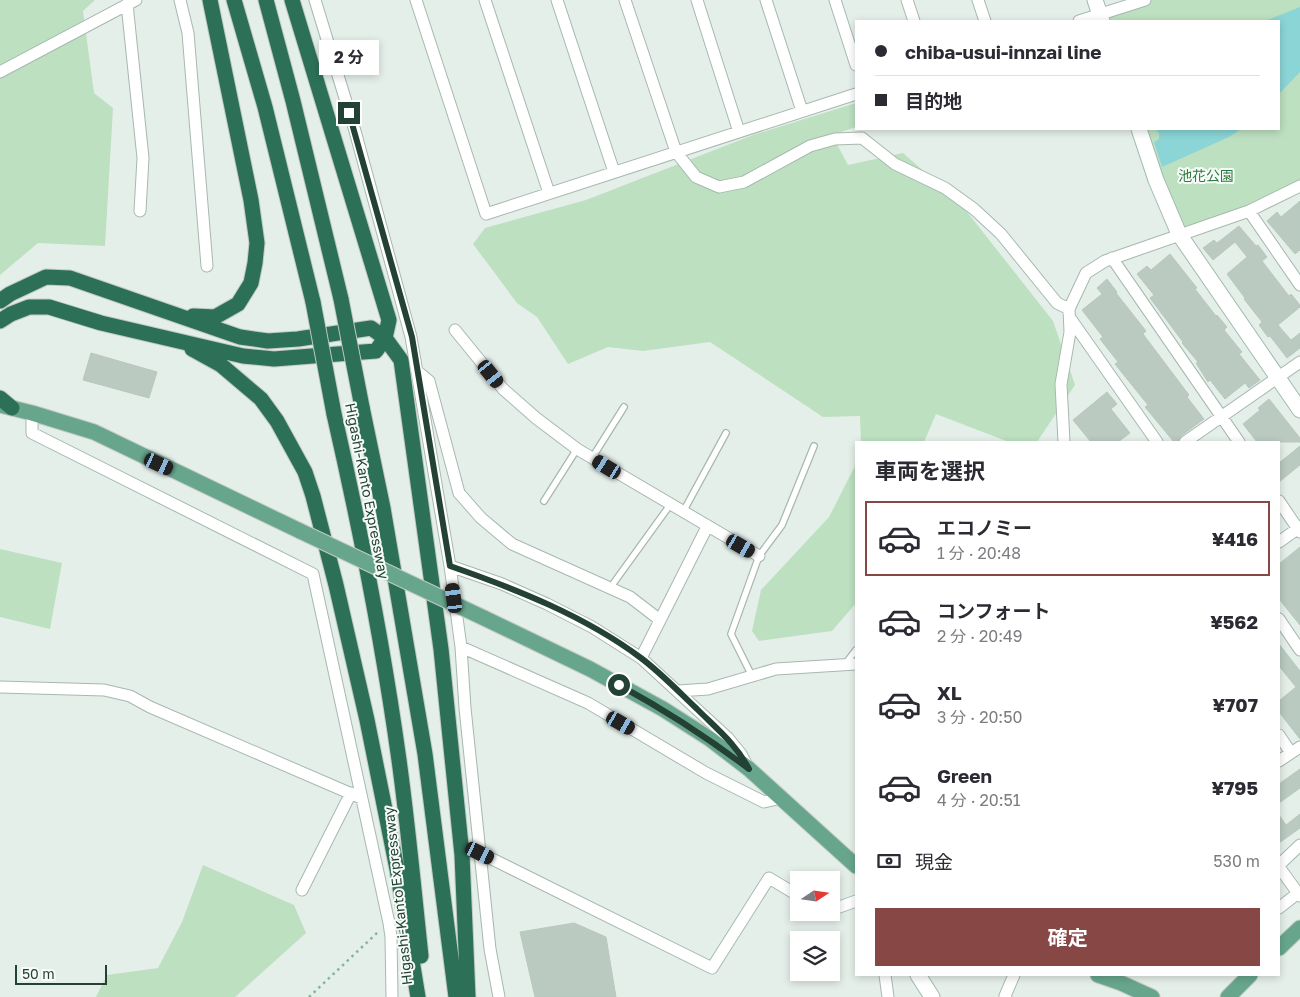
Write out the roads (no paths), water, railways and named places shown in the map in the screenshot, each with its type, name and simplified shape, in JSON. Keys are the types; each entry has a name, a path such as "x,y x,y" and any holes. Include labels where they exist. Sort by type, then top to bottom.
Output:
{"highway":[{"path":"176,315 215,317 238,304 251,283 255,263 257,243 251,200 210,0"},
{"name":"Higashi-Kanto Expressway","path":"234,0 265,107 313,302 334,414 356,513 399,760 426,997"},
{"name":"Higashi-Kanto Expressway","path":"266,0 293,101 341,299 383,508 425,754 456,997"},
{"path":"0,321 11,314 29,307 49,307 101,323 243,356 274,358 376,351 385,338 389,320 292,0"},
{"path":"0,301 10,294 46,277 70,278 240,337 268,341 298,339 371,328 385,338 401,360 434,595 462,855 468,997"},
{"path":"175,340 221,365 261,399 277,422 305,472 314,496 336,585 397,869 418,997"},
{"path":"0,398 6,407"}],"main road":[{"path":"6,407 94,432 590,668 663,709 710,739 749,769 855,865"},
{"path":"1280,947 1300,928"},
{"path":"1104,976 1123,979 1152,997"},
{"path":"1228,997 1249,976"}],"street":[{"path":"180,0 188,33 207,266"},
{"path":"314,0 360,150 412,337 450,566 461,647 490,949 499,997"},
{"path":"416,0 486,214 855,94"},
{"path":"485,0 549,193"},
{"path":"557,0 614,172"},
{"path":"626,0 676,152 696,176 719,187 744,182 810,146 835,139 862,138 895,164 946,188 974,209 1001,234 1057,303 1069,314 1156,441"},
{"path":"697,0 739,132"},
{"path":"766,0 802,111"},
{"path":"835,0 855,63"},
{"path":"907,0 914,20"},
{"path":"978,0 985,20"},
{"path":"1095,0 1101,18"},
{"path":"1086,20 1101,18 1145,0"},
{"path":"0,72 132,2 143,158 140,211"},
{"path":"1138,130 1156,180 1179,234 1300,410"},
{"path":"1064,441 1061,384 1070,332 1069,314 1086,273 1112,258 1249,211 1300,186"},
{"path":"1249,211 1300,285"},
{"path":"1112,258 1238,441"},
{"path":"455,330 503,389 536,418 592,458 758,556"},
{"path":"1186,441 1300,362"},
{"path":"417,371 429,380 459,493 481,518 512,544 630,597 660,620"},
{"path":"32,413 32,433 313,574 356,796 389,923 392,997"},
{"path":"1280,502 1299,529 1280,541"},
{"path":"641,658 707,527"},
{"path":"450,566 502,584 546,604 592,627 641,658 728,738 741,754 749,769"},
{"path":"1280,620 1300,650"},
{"path":"461,647 588,703 706,773 764,802 782,798"},
{"path":"678,691 708,689 776,669 851,664"},
{"path":"0,687 104,690 130,696 159,711 356,796"},
{"path":"1280,736 1296,750 1280,760"},
{"path":"302,890 356,796"},
{"path":"1280,865 1300,845"},
{"path":"480,853 712,968 769,878 790,891"},
{"path":"1280,867 1299,895 1280,907"},
{"path":"840,907 855,901"},
{"path":"885,976 888,997"},
{"path":"919,976 932,997"},
{"path":"1006,997 1014,976"}],"lane":[{"path":"592,458 624,407"},
{"path":"683,512 726,433"},
{"path":"752,677 732,634 758,556 782,524 814,446"},
{"path":"544,501 578,449"},
{"path":"610,588 670,505"}],"water":[{"path":"1300,7 1300,72 1280,93 1280,20 1268,20"},
{"path":"1156,130 1240,130 1229,137 1162,167 1154,142 1159,139 1159,133"}],"park label":[{"name":"池花公園","path":"1206,176"}]}
